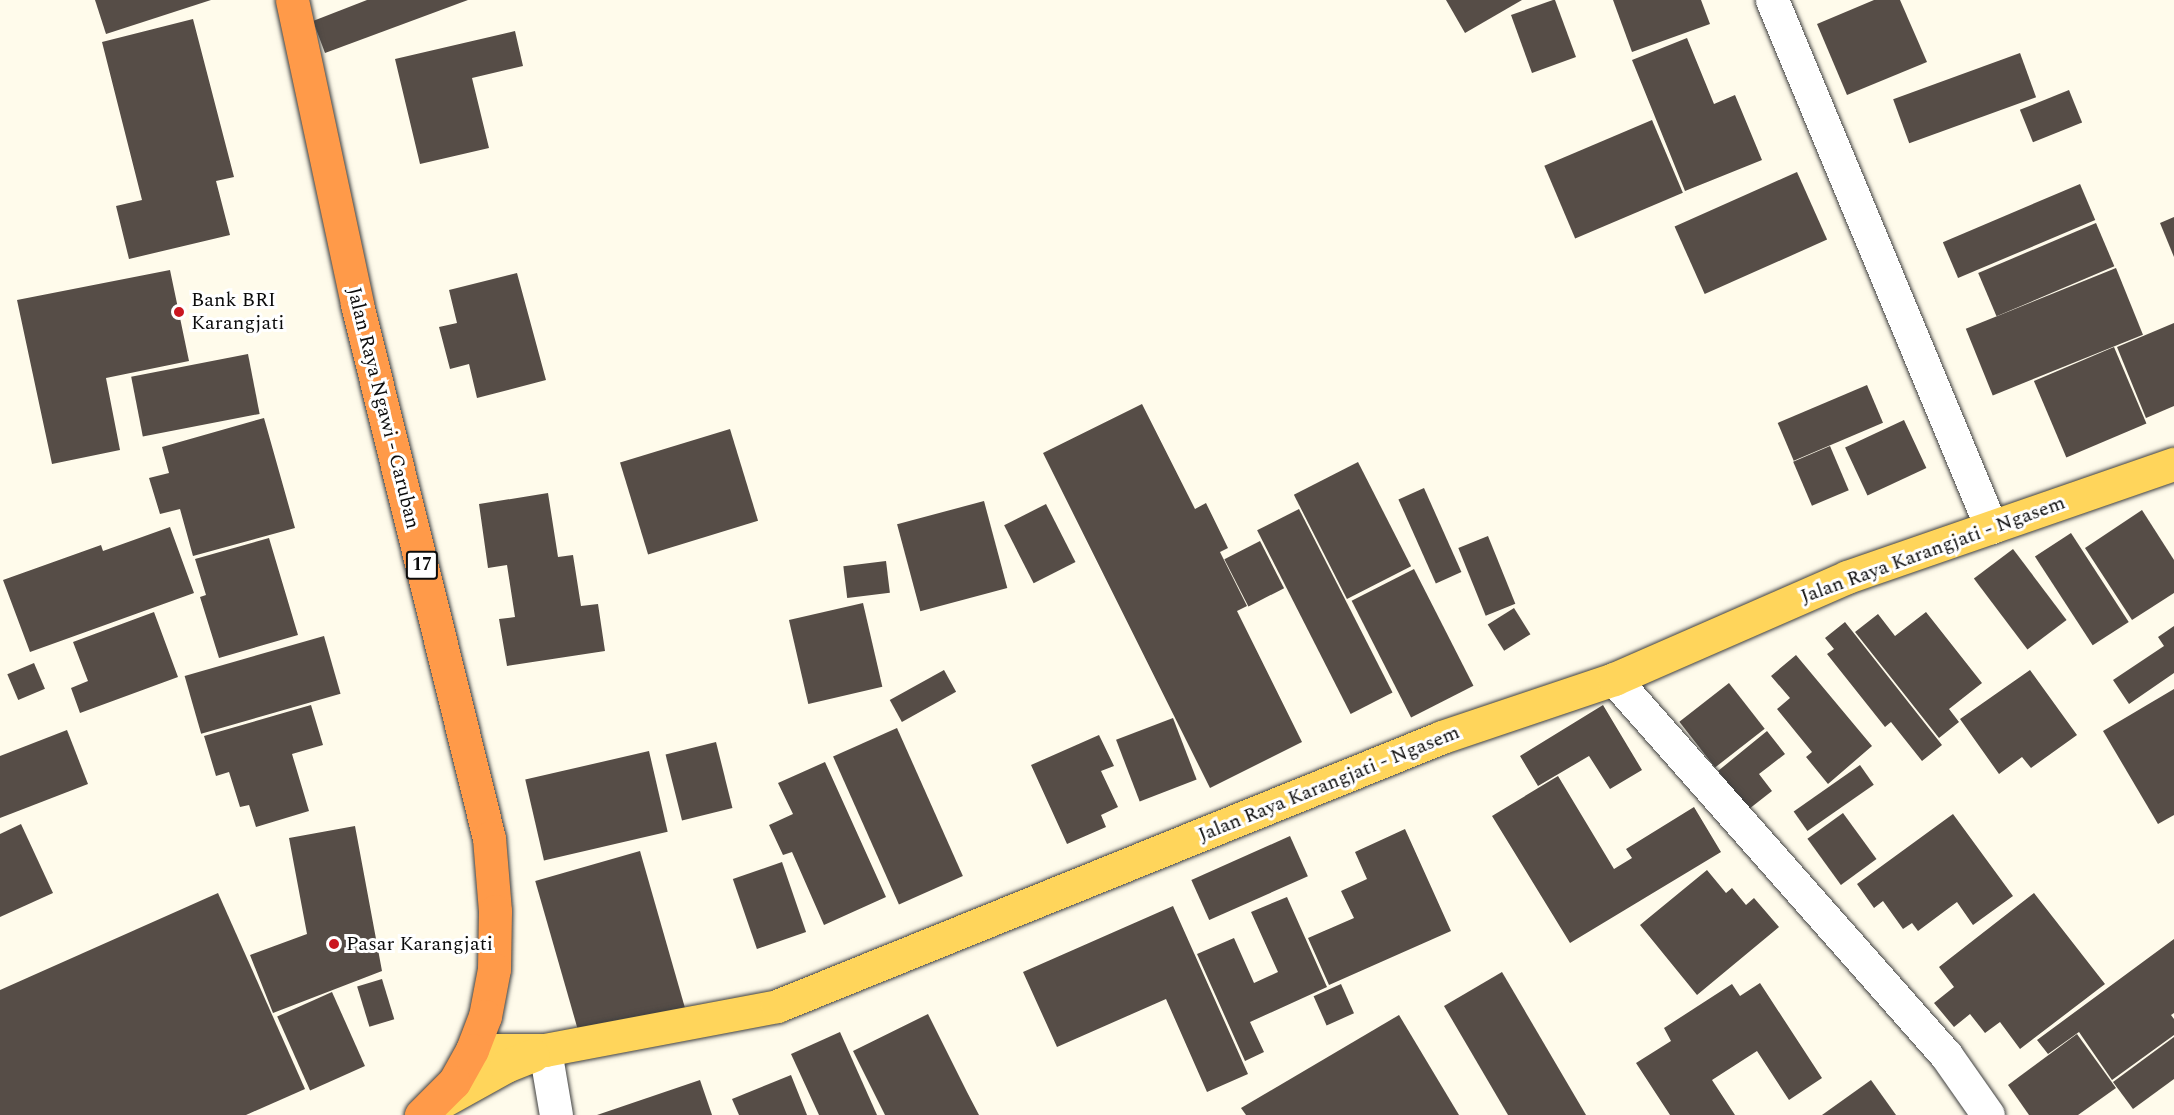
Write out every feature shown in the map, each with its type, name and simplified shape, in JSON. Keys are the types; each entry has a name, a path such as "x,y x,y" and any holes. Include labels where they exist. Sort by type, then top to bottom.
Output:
{"highway":[{"name":"Jalan Raya Ngawi - Caruban","path":"292,0 357,304 489,838 495,911 494,969 485,1016 472,1050 454,1082 423,1113"}],"main road":[{"name":"Jalan Raya Karangjati - Ngasem","path":"472,1050 545,1050 777,1006 1442,737 1614,679 1848,577 2174,464"},
{"path":"423,1113 506,1066 545,1050"}],"street":[{"path":"1772,0 1991,527"},
{"path":"1614,679 1946,1055 1988,1115"},
{"path":"545,1050 556,1115"}],"building":[{"path":"95,0 211,0 106,34"},
{"path":"367,0 468,0 325,53 313,21"},
{"path":"1446,0 1522,0 1465,33"},
{"path":"1555,0 1576,57 1532,73 1511,15"},
{"path":"1613,0 1701,0 1710,24 1632,52"},
{"path":"1874,0 1900,0 1927,62 1847,95 1817,24"},
{"path":"193,19 234,177 216,181 230,235 129,259 116,206 142,200 102,42"},
{"path":"515,31 523,66 472,78 489,148 420,164 395,59"},
{"path":"1687,38 1714,104 1735,95 1762,160 1685,191 1632,60"},
{"path":"2020,53 2036,97 1909,143 1893,99"},
{"path":"2069,90 2082,122 2033,142 2020,110"},
{"path":"1652,120 1683,193 1575,238 1544,166"},
{"path":"1797,172 1827,240 1705,294 1675,227"},
{"path":"2080,184 2095,220 1958,278 1943,242"},
{"path":"2174,217 2174,257 2160,223"},
{"path":"2096,223 2114,266 1997,316 1978,273"},
{"path":"2116,268 2143,335 1993,395 1966,329"},
{"path":"170,270 189,361 106,378 120,450 52,464 17,300"},
{"path":"517,273 546,380 477,398 469,364 450,369 439,327 457,323 449,290"},
{"path":"2174,323 2174,406 2146,418 2117,347"},
{"path":"2114,347 2146,423 2066,457 2034,381"},
{"path":"248,354 260,414 143,437 131,377"},
{"path":"1867,385 1883,423 1794,461 1778,423"},
{"path":"1142,404 1195,509 1206,503 1228,548 1220,552 1247,606 1237,611 1302,742 1210,788 1043,453"},
{"path":"264,418 295,528 193,556 180,509 160,514 149,478 169,473 162,447"},
{"path":"1904,420 1926,468 1867,496 1845,447"},
{"path":"730,429 758,521 648,554 620,463"},
{"path":"1830,446 1849,490 1812,506 1793,462"},
{"path":"1358,462 1411,566 1347,599 1294,495"},
{"path":"1424,488 1461,572 1436,583 1398,499"},
{"path":"548,493 558,557 573,555 581,606 598,604 605,651 507,666 499,619 515,617 507,565 488,568 479,504"},
{"path":"984,501 1007,588 920,611 897,524"},
{"path":"1046,504 1076,562 1034,583 1004,525"},
{"path":"1299,509 1393,693 1351,714 1257,530"},
{"path":"2142,510 2174,560 2174,593 2132,620 2085,548"},
{"path":"170,527 194,593 30,652 3,580 101,545 103,551"},
{"path":"2071,533 2129,622 2093,645 2035,556"},
{"path":"1488,536 1515,604 1486,616 1458,548"},
{"path":"269,538 298,635 219,658 200,597 206,595 195,559"},
{"path":"1260,541 1284,588 1248,606 1224,559"},
{"path":"2013,549 2067,620 2027,650 1974,578"},
{"path":"886,561 890,593 847,598 843,566"},
{"path":"1414,569 1473,686 1411,718 1352,601"},
{"path":"863,603 882,687 808,704 789,620"},
{"path":"1514,608 1530,634 1504,651 1488,624"},
{"path":"154,612 178,677 80,713 71,688 88,681 73,642"},
{"path":"1926,612 1982,683 1949,709 1959,722 1939,738 1855,632 1878,614 1895,636"},
{"path":"1845,622 1942,745 1922,761 1891,722 1885,727 1827,654 1834,649 1825,638"},
{"path":"2174,626 2174,673 2129,704 2113,680 2164,646 2158,637"},
{"path":"324,636 341,694 201,734 185,676"},
{"path":"1796,655 1872,746 1828,784 1806,757 1812,752 1777,709 1790,698 1771,676"},
{"path":"34,663 45,689 18,700 7,674"},
{"path":"944,670 956,692 902,722 890,700"},
{"path":"2030,670 2077,735 2031,768 2022,757 1999,774 1960,719"},
{"path":"1729,683 1765,729 1715,767 1679,722"},
{"path":"2174,689 2174,815 2158,824 2103,731"},
{"path":"311,705 323,745 292,754 309,811 256,827 249,805 240,807 229,772 216,776 204,736"},
{"path":"1603,705 1642,770 1610,789 1589,756 1538,786 1520,756"},
{"path":"1173,718 1197,780 1140,801 1116,740"},
{"path":"897,728 963,876 899,904 833,756"},
{"path":"67,730 88,784 0,818 0,756"},
{"path":"1767,731 1785,754 1759,774 1772,791 1749,809 1718,771"},
{"path":"1099,735 1114,766 1101,771 1118,807 1101,815 1106,827 1067,844 1031,765"},
{"path":"716,742 732,808 682,821 666,755"},
{"path":"649,751 668,832 544,860 525,780"},
{"path":"825,762 886,897 824,925 792,852 783,855 769,825 793,814 778,783"},
{"path":"1860,765 1874,785 1807,831 1794,811"},
{"path":"1558,776 1614,869 1632,858 1626,849 1694,807 1721,852 1570,943 1492,816"},
{"path":"1843,813 1877,859 1841,885 1807,839"},
{"path":"1953,814 2013,896 1973,925 1957,902 1918,931 1912,923 1903,929 1883,901 1874,908 1857,884"},
{"path":"21,824 53,893 0,917 0,834"},
{"path":"355,826 382,971 273,1013 250,955 307,934 289,838"},
{"path":"1405,829 1451,931 1329,985 1308,938 1354,918 1341,891 1367,879 1355,852"},
{"path":"1290,836 1308,876 1209,920 1191,880"},
{"path":"640,851 685,1008 580,1038 535,881"},
{"path":"782,862 806,932 757,949 733,879"},
{"path":"1707,870 1726,893 1732,888 1746,905 1754,898 1779,927 1697,995 1640,925"},
{"path":"218,893 305,1089 246,1115 0,1115 0,990"},
{"path":"2034,893 2105,984 2020,1049 2000,1022 1985,1033 1970,1014 1954,1027 1934,1003 1954,987 1939,967"},
{"path":"1287,897 1327,987 1250,1022 1264,1052 1245,1061 1197,954 1234,938 1254,983 1278,972 1251,912"},
{"path":"1173,906 1248,1074 1207,1092 1166,999 1057,1047 1023,972"},
{"path":"2174,939 2174,1013 2171,1015 2174,1019 2174,1035 2112,1080 2079,1032 2048,1054 2037,1040"},
{"path":"1502,972 1586,1115 1508,1115 1444,1006"},
{"path":"382,979 394,1019 369,1027 357,987"},
{"path":"1760,983 1822,1078 1789,1100 1757,1051 1712,1080 1735,1115 1670,1115 1636,1063 1671,1041 1664,1028 1732,984 1740,996"},
{"path":"1341,984 1354,1013 1327,1025 1314,996"},
{"path":"332,992 365,1066 310,1090 277,1016"},
{"path":"928,1014 979,1115 885,1115 853,1051"},
{"path":"1399,1015 1459,1115 1246,1115 1241,1108"},
{"path":"840,1032 877,1115 819,1115 791,1054"},
{"path":"2077,1034 2116,1088 2078,1115 2029,1115 2008,1085"},
{"path":"2174,1037 2174,1079 2133,1109 2113,1082"},
{"path":"791,1075 807,1115 739,1115 732,1099"},
{"path":"700,1080 712,1115 597,1115"},
{"path":"1871,1080 1896,1115 1822,1115"}],"place":[{"name":"Bank BRI Karangjati","path":"179,312"},
{"name":"Pasar Karangjati","path":"334,944"}]}
